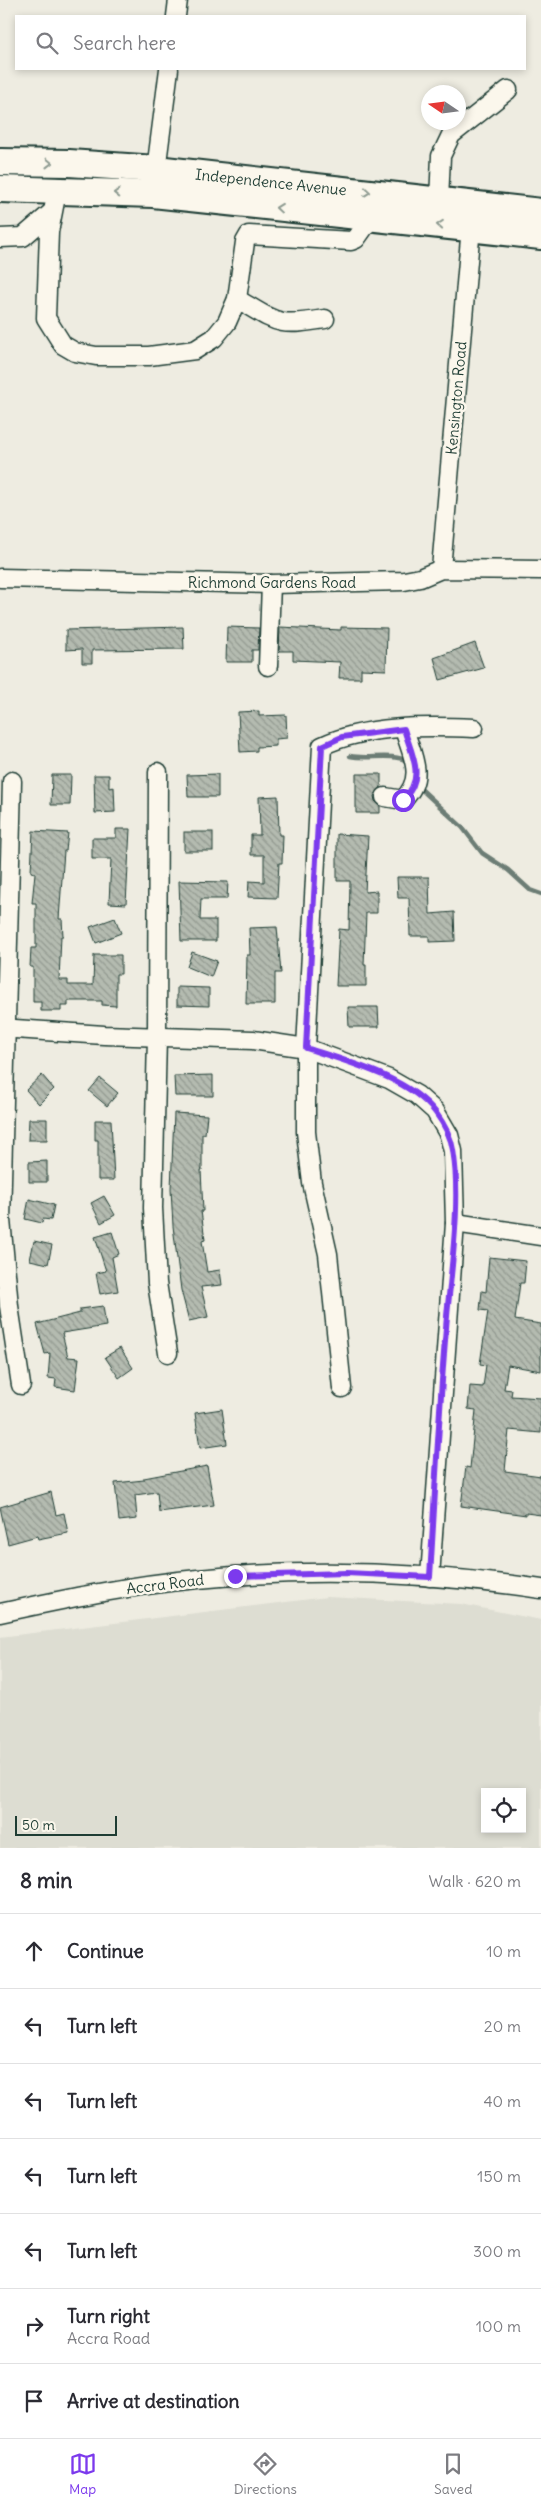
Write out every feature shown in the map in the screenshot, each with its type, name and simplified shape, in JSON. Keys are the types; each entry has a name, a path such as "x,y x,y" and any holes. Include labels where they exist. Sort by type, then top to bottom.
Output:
{"highway":[{"name":"Independence Avenue","path":"0,162 69,163 154,181 371,218 541,236"},
{"name":"Independence Avenue","path":"0,189 54,202 154,181 253,181 541,212"}],"street":[{"path":"176,15 178,0"},
{"path":"154,181 169,70"},
{"path":"439,200 441,156 450,135 508,90"},
{"path":"0,238 23,237 54,202"},
{"path":"54,202 49,232 46,318 63,344 75,352 96,356 149,356 195,350 214,338 227,322 237,299 245,242 249,235 352,241 356,239 371,218"},
{"name":"Kensington Road","path":"441,568 471,228"},
{"path":"237,299 276,322 291,324 324,319"},
{"name":"Richmond Gardens Road","path":"0,578 271,584 404,581 420,578 441,568 541,570"},
{"path":"268,666 271,584"},
{"path":"342,1388 328,1254 312,1183 306,1132 306,1048 322,746 342,737 428,726 474,728"},
{"path":"385,797 403,800 411,792 417,775 404,729"},
{"path":"158,772 157,1037 153,1208 158,1283 168,1354"},
{"path":"12,781 2,1028 1,1220 9,1306 21,1384"},
{"path":"2,1028 157,1037 253,1040 306,1048 389,1079 417,1095 435,1111 449,1134 453,1151 455,1224 430,1577"},
{"path":"455,1224 541,1236"},
{"name":"Accra Road","path":"0,1613 90,1594 197,1579 277,1573 346,1573 430,1577 495,1582 541,1589"}],"shaded area":[{"path":"327,1597 461,1604 541,1620 541,1848 0,1848 0,1637"}],"building":[{"path":"183,627 184,649 92,650 92,663 82,663 82,649 66,650 66,630"},
{"path":"227,627 259,628 258,650 252,650 252,662 226,662"},
{"path":"280,627 341,630 341,627 387,628 386,670 361,669 361,678 339,678 340,662 293,660 293,651 279,651"},
{"path":"475,643 484,668 440,680 434,658"},
{"path":"259,711 259,716 286,715 287,738 276,739 276,746 257,747 257,751 240,752 238,712"},
{"path":"218,774 218,797 188,797 187,775"},
{"path":"356,774 381,774 381,787 374,796 375,801 380,806 380,813 356,813"},
{"path":"52,775 71,775 70,805 51,805"},
{"path":"94,775 109,775 109,788 114,787 115,812 95,813"},
{"path":"278,796 279,835 283,835 282,863 279,863 277,898 248,897 249,881 264,882 264,855 251,855 251,835 260,835 259,797"},
{"path":"116,829 130,829 126,904 109,903 111,859 92,859 92,838 116,838"},
{"path":"33,831 68,833 66,851 64,851 59,919 62,919 63,936 61,936 59,980 68,980 68,985 93,985 94,955 121,955 121,974 116,974 116,1006 102,1005 102,1001 68,1001 68,1006 61,1006 61,1011 41,1011 41,1002 33,1002 33,967 30,967 31,948 36,948 36,903 32,903 35,873 31,872"},
{"path":"184,832 213,832 213,851 184,851"},
{"path":"337,834 368,836 365,892 377,891 377,913 366,913 364,965 366,965 366,986 336,986 339,929 349,930 350,881 337,881"},
{"path":"397,877 429,877 430,914 454,912 455,941 429,942 429,936 410,936 409,898 398,898"},
{"path":"179,881 228,882 227,899 201,899 200,920 216,920 216,941 181,941"},
{"path":"115,918 121,933 96,943 90,927"},
{"path":"277,927 281,973 275,973 275,1004 246,1004 247,955 250,955 249,928"},
{"path":"192,952 217,961 211,977 187,967"},
{"path":"177,987 209,988 209,1006 177,1005"},
{"path":"348,1007 378,1007 379,1027 349,1027"},
{"path":"42,1075 54,1089 39,1104 26,1090"},
{"path":"213,1075 213,1096 175,1096 174,1076"},
{"path":"100,1078 118,1093 107,1106 89,1091"},
{"path":"174,1113 207,1115 205,1134 202,1134 203,1211 201,1211 205,1240 202,1241 207,1272 220,1270 222,1285 201,1287 208,1317 189,1321 181,1290 173,1226 171,1189"},
{"path":"29,1119 47,1119 47,1140 28,1140"},
{"path":"95,1120 111,1120 114,1180 98,1180 98,1140 95,1140"},
{"path":"47,1161 47,1182 29,1182 29,1162"},
{"path":"104,1196 115,1215 101,1223 91,1203"},
{"path":"29,1199 54,1205 51,1220 43,1219 42,1223 25,1219"},
{"path":"112,1232 119,1254 112,1257 118,1291 100,1294 96,1273 106,1271 95,1237"},
{"path":"34,1241 52,1245 48,1264 30,1260"},
{"path":"489,1257 526,1261 524,1283 520,1283 515,1320 541,1324 541,1371 508,1365 504,1389 512,1390 511,1396 541,1398 541,1433 509,1430 505,1471 541,1476 541,1515 526,1513 526,1515 461,1506 466,1467 470,1468 476,1410 468,1409 470,1386 483,1387 486,1365 480,1364 488,1311 480,1310 482,1291 486,1292"},
{"path":"103,1306 106,1326 62,1333 68,1357 79,1358 75,1390 55,1387 56,1379 48,1378 50,1353 45,1354 37,1324 80,1313 80,1309"},
{"path":"120,1348 133,1368 119,1378 105,1357"},
{"path":"222,1409 227,1444 200,1448 195,1413"},
{"path":"207,1466 214,1505 159,1512 157,1492 135,1495 137,1519 119,1521 115,1483 144,1480 144,1478"},
{"path":"51,1492 56,1515 64,1513 68,1533 38,1539 37,1536 8,1544 0,1507"}],"waterway":[{"path":"350,756 395,757 409,762"},
{"path":"421,789 462,827 482,853 508,870 530,890 541,894"}],"route":[{"path":"235,1576 277,1573 346,1573 430,1577 444,1355 455,1224 453,1151 449,1134 442,1121 435,1111 417,1095 389,1079 340,1059 306,1048 322,746 342,737 404,729 417,775 411,792 403,800"}]}
